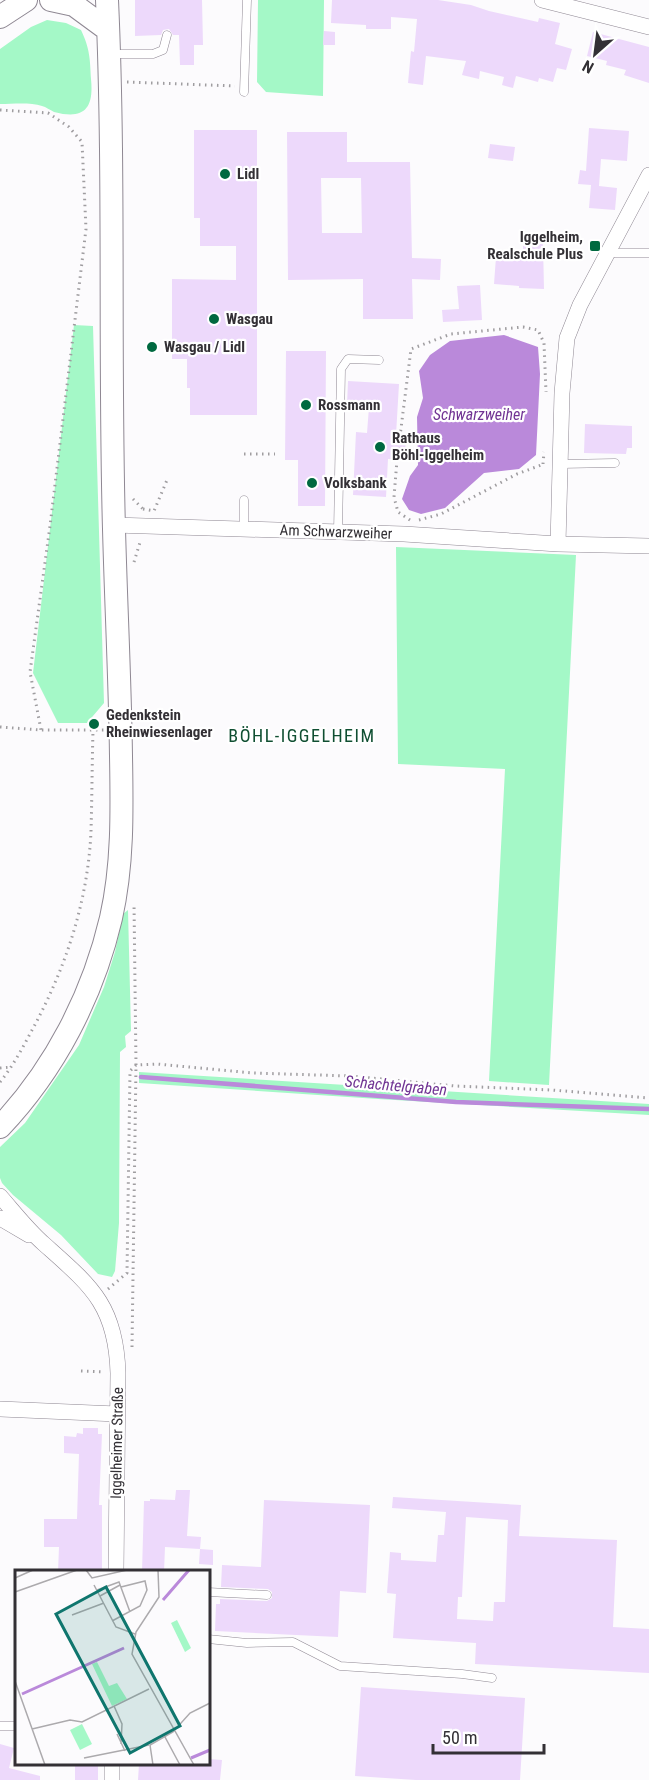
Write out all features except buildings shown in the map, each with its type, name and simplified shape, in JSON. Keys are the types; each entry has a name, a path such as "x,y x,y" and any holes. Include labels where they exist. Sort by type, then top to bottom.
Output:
{"main road":[{"path":"0,17 23,2 50,0 74,5 108,30"},
{"path":"0,1127 36,1082 64,1038 87,992 104,942 116,891 121,848 121,728 114,525 107,0"}],"street":[{"path":"542,0 649,27"},
{"path":"558,544 562,393 567,338 580,305 649,175"},
{"name":"Am Schwarzweiher","path":"114,525 338,532 408,528 558,544 649,546"},
{"path":"0,1196 42,1242"},
{"path":"0,1218 42,1242"},
{"name":"Iggelheimer Straße","path":"42,1242 68,1264 98,1298 109,1316 118,1349 116,1570"},
{"path":"0,1409 117,1413"}],"lane":[{"path":"241,89 247,0"},
{"path":"109,54 153,54 163,50 167,35"},
{"path":"609,253 649,253"},
{"path":"338,532 341,369 348,359 379,360"},
{"path":"560,458 615,463"},
{"path":"244,500 244,529"},
{"path":"210,1592 267,1595"},
{"path":"210,1639 293,1642 340,1666 492,1678"}],"path":[{"path":"125,82 241,89"},
{"path":"0,110 48,113 69,127 82,142 86,229 30,672 41,730"},
{"path":"546,387 544,343 538,330 523,327 451,334 411,349 394,497 398,512 408,528 486,492 516,474 560,458"},
{"path":"244,454 275,454"},
{"path":"129,492 135,503 143,509 154,511 167,480"},
{"path":"130,571 140,543 143,509"},
{"path":"0,727 41,730 121,728"},
{"path":"0,1082 12,1067 46,1004 71,939 83,897 91,832 93,730"},
{"path":"132,1350 136,1065 134,892"},
{"path":"98,1298 127,1273 130,1071 136,1065 158,1064 253,1073 350,1076 455,1086 552,1090 649,1098"},
{"path":"0,1068 12,1067"}],"green space":[{"path":"258,0 324,0 323,96 266,92 257,82"},
{"path":"47,20 66,23 81,30 86,43 92,89 89,105 80,113 64,114 32,104 0,104 0,49 31,27"},
{"path":"74,325 93,326 104,703 87,723 58,723 33,673"},
{"path":"396,547 576,555 549,1085 489,1081 505,769 398,764"},
{"path":"128,910 131,1031 125,1036 126,1047 120,1052 119,1223 115,1271 112,1277 98,1274 61,1235 2,1183 0,1147 25,1123 79,1045 104,987 115,952 123,914"},
{"path":"139,1072 649,1104 649,1115 139,1083"}],"water":[{"name":"Schwarzweiher","path":"504,335 538,347 540,374 536,455 519,469 484,473 445,508 421,514 409,510 402,499 410,476 418,465 417,417 423,398 419,371 430,355 450,341"}],"waterway":[{"name":"Schachtelgraben","path":"141,1077 456,1102 649,1109"}],"place":[{"name":"Lidl","path":"225,174"},
{"name":"Iggelheim, Realschule Plus","path":"595,246"},
{"name":"Wasgau","path":"214,319"},
{"name":"Wasgau / Lidl","path":"152,347"},
{"name":"Rossmann","path":"306,405"},
{"name":"Rathaus Böhl-Iggelheim","path":"380,447"},
{"name":"Volksbank","path":"312,483"},
{"name":"Gedenkstein Rheinwiesenlager","path":"94,724"}],"district":[{"name":"BÖHL-IGGELHEIM","path":"302,736"}]}
